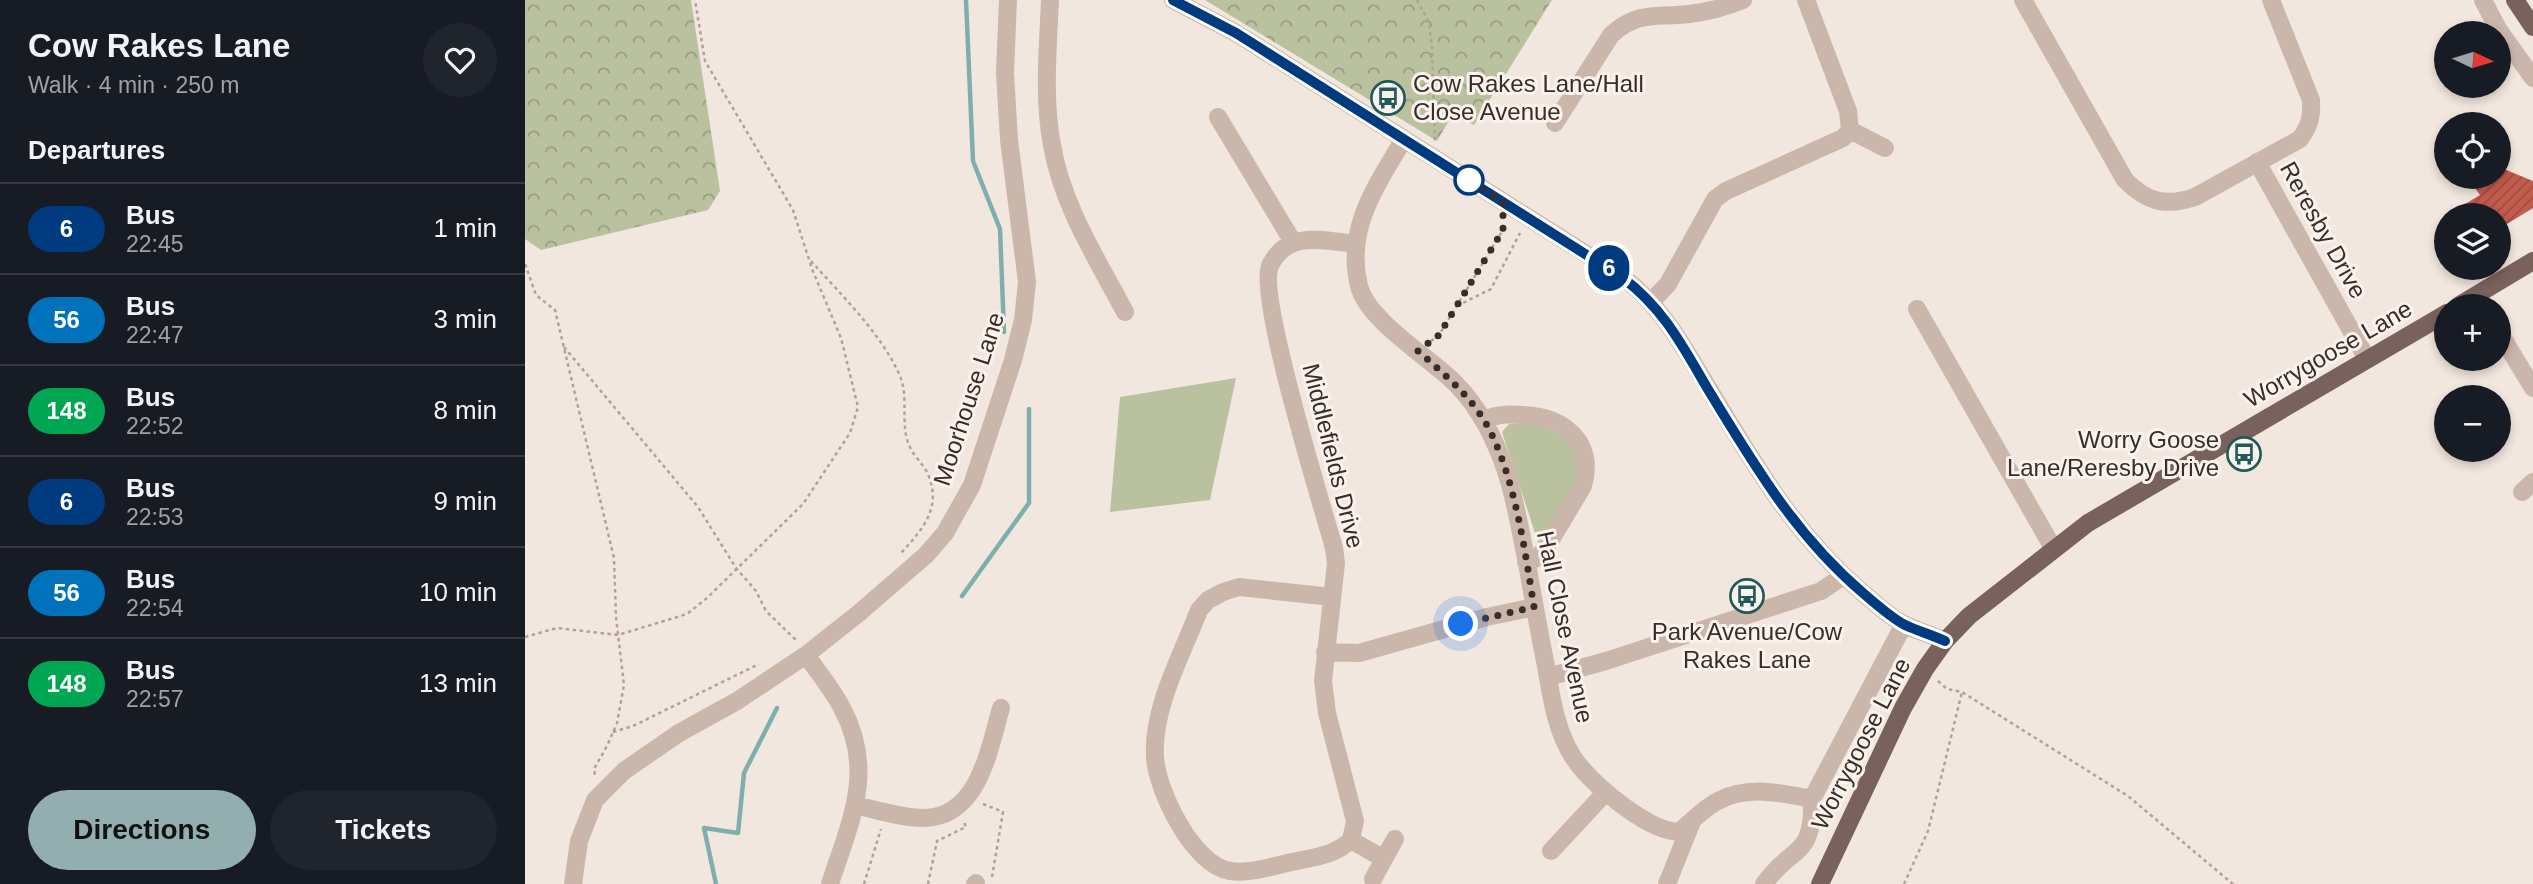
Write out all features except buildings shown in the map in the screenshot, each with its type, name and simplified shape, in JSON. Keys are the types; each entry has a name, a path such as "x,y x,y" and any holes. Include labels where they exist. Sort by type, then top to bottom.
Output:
{"main road":[{"path":"2515,0 2533,27"},
{"path":"2489,294 2533,261"},
{"name":"Worrygoose Lane","path":"1820,884 1924,669 1945,641 1969,616 2088,523 2145,487 2434,320"}],"street":[{"name":"Moorhouse Lane","path":"573,884 579,841 595,800 624,771 679,733 737,701 810,651 926,555 944,533 972,485 1013,360 1023,320 1027,282 1005,73 1008,0"},
{"path":"1050,0 1047,75 1051,144 1061,184 1072,211 1125,312"},
{"path":"1173,0 1236,33 1623,278 1665,317 1765,482 1790,517 1843,576 1884,611 1904,624 1945,641"},
{"path":"1555,123 1611,35 1621,25 1648,15 1689,14 1722,8 1743,0"},
{"path":"1651,302 1668,284 1715,199 1726,191 1843,138 1850,130 1848,111 1806,0"},
{"path":"2023,0 2125,180 2137,192 2155,201 2177,203 2195,197 2300,139 2312,116 2311,100 2271,0"},
{"path":"2483,0 2498,29 2533,78"},
{"path":"1218,117 1293,242 1303,239 1356,244"},
{"path":"1850,130 1885,148"},
{"name":"Hall Close Avenue","path":"1404,139 1368,200 1359,221 1355,264 1360,290 1370,310 1456,384 1484,420 1497,446 1510,484 1562,734 1579,765 1605,793 1638,817 1667,832 1679,832 1719,800 1743,794 1769,791 1812,799"},
{"name":"Reresby Drive","path":"2257,162 2367,359"},
{"name":"Middlefields Drive","path":"1293,242 1280,252 1270,266 1267,283 1279,349 1334,548 1336,563 1323,681 1327,713 1355,821 1351,840"},
{"path":"1917,309 2053,548"},
{"path":"2511,352 2533,388"},
{"path":"1484,420 1502,414 1551,419 1573,433 1584,457 1586,468 1583,485 1541,555 1526,562"},
{"path":"1548,677 1821,591 1843,576"},
{"path":"1332,597 1240,587 1208,600 1199,610 1159,712 1155,759 1168,804 1195,848 1210,864 1229,871 1248,871 1332,853 1351,840 1384,859"},
{"path":"1325,652 1359,653 1487,617 1534,607"},
{"path":"1764,884 1803,847 1813,818 1812,799 1904,624"},
{"path":"810,651 842,707 858,751 860,782 830,884"},
{"path":"855,805 910,818 946,814 969,793 983,771 1001,708"},
{"path":"1552,851 1605,793"},
{"path":"1667,884 1693,820"},
{"path":"1373,878 1395,839"}],"path":[{"path":"525,637 557,628 618,635 687,614 707,598 803,504 850,433 858,407 841,338 809,259 793,210 705,61 695,0"},
{"path":"1417,0 1429,22 1436,159"},
{"path":"1418,351 1439,335 1503,230 1503,202"},
{"path":"1457,306 1491,289 1528,217"},
{"path":"809,259 852,306 883,348 900,377 909,445 928,475 933,497 926,525 901,554"},
{"path":"525,264 536,295 555,310 614,558 624,685 613,732 594,769 595,778 608,788"},
{"path":"563,346 698,507 736,568 756,591 766,611 810,651"},
{"path":"613,732 633,726 764,662"},
{"path":"1924,669 1947,689 1962,692 2128,796 2233,884"},
{"path":"1904,884 1929,831 1962,692"},
{"path":"969,793 983,804 1003,812 981,884"},
{"path":"927,884 937,841 966,827 955,807"},
{"path":"864,884 886,812"}],"green space":[{"path":"525,0 691,0 720,191 708,210 541,250 525,239"},
{"path":"1205,0 1552,0 1474,125 1453,114 1437,141"},
{"path":"1236,378 1210,500 1110,512 1120,397"},
{"path":"1535,423 1569,438 1580,464 1577,481 1540,548 1502,432 1509,424"}],"waterway":[{"path":"966,0 973,161 1000,229 1004,332"},
{"path":"962,596 1029,503 1029,409"},
{"path":"716,884 704,828 738,833 744,773 777,708"}],"bus line":[{"name":"6","path":"1173,0 1236,33 1639,290 1665,317 1765,482 1811,543 1843,576 1884,611 1904,624 1945,641"}],"place":[{"name":"Cow Rakes Lane/Hall Close Avenue","path":"1388,98"},
{"name":"Worry Goose Lane/Reresby Drive","path":"2244,454"},
{"name":"Park Avenue/Cow Rakes Lane","path":"1747,596"}],"route":[{"path":"1461,624 1534,607 1510,484 1497,446 1484,420 1456,384 1418,351 1439,335 1503,230 1503,202 1469,180"}]}
